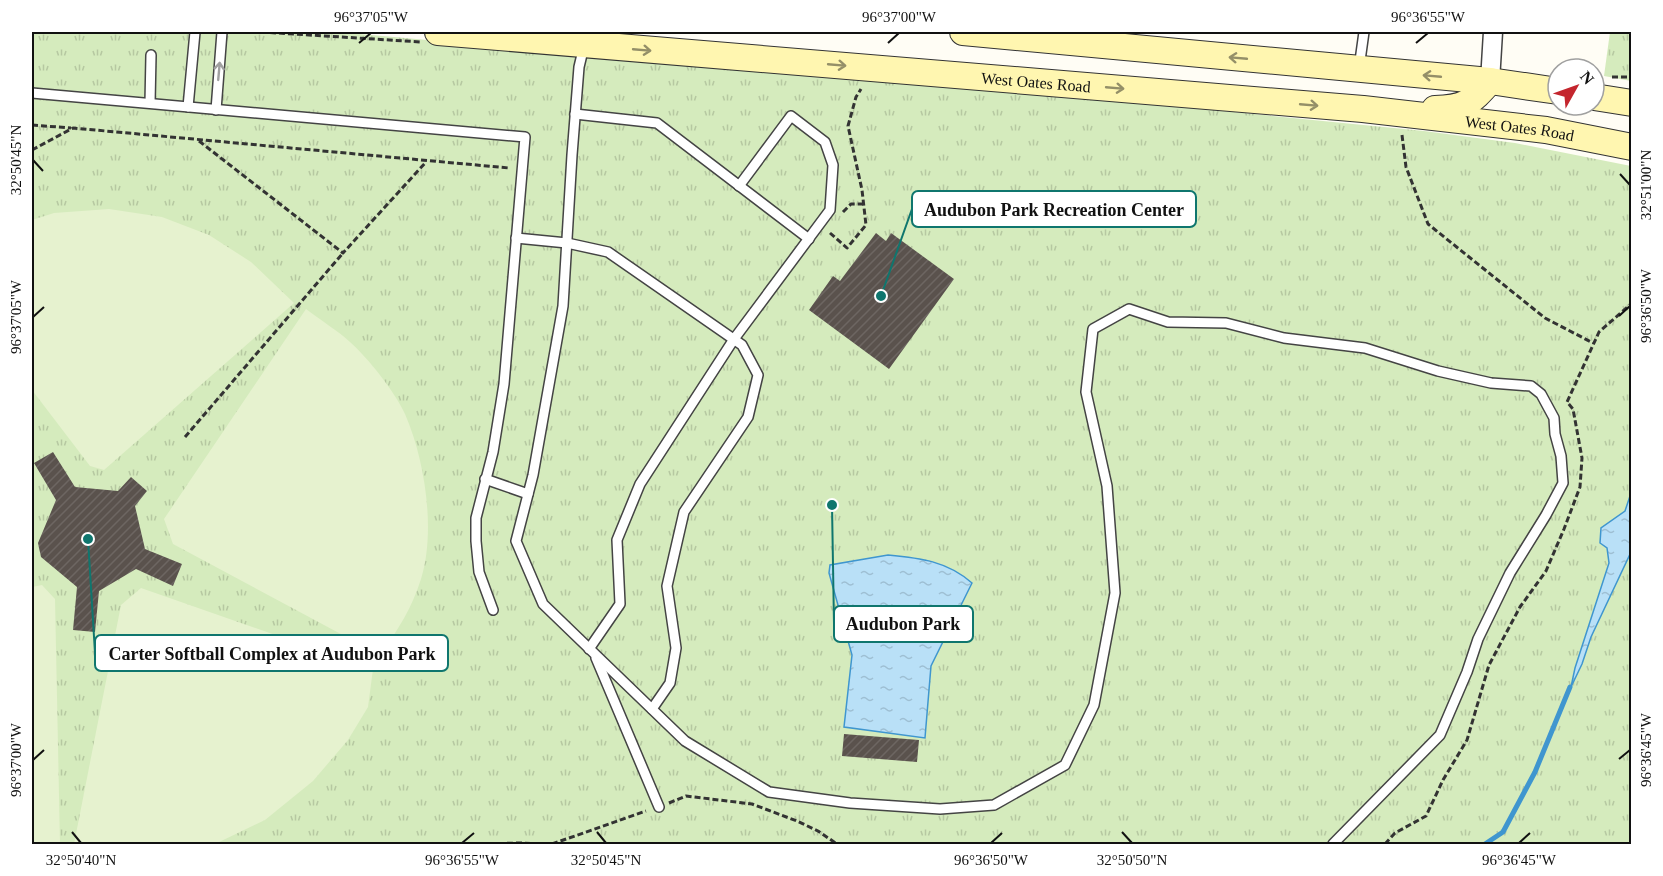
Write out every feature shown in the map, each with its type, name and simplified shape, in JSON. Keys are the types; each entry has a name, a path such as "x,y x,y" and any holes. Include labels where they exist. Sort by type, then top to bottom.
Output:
{"main road":[{"name":"West Oates Road","path":"438,32 1363,109 1546,130 1632,147"},
{"path":"963,32 1490,81 1546,89"},
{"path":"1363,109 1452,108 1471,102 1490,81"},
{"path":"1490,81 1512,111 1546,130"},
{"path":"1606,99 1632,103"}],"street":[{"path":"1490,81 1493,32"}],"lane":[{"path":"188,107 195,32"},
{"path":"216,110 222,32"},
{"path":"1359,69 1364,32"},
{"path":"584,45 579,67 575,114 563,306 528,494 516,541 543,604 685,741 769,792 850,803 940,809 994,805 1065,765 1094,705 1115,593 1107,486 1086,392 1093,329 1129,309 1168,322 1226,323 1284,338 1365,348 1438,371 1491,383 1531,386 1541,394 1554,418 1563,483 1501,592 1478,639 1467,672 1440,735 1333,844"},
{"path":"150,104 151,56"},
{"path":"32,93 525,137 504,384 493,452 476,518 479,572 493,610"},
{"path":"575,114 657,123 809,239"},
{"path":"591,651 620,604 617,540 640,484 734,339 831,210 832,165 825,142 791,116 739,186"},
{"path":"516,238 567,243 608,252 742,345 758,375 748,417 684,512 667,586 676,648 670,683 652,709"},
{"path":"485,479 528,494"},
{"path":"591,651 659,807"}],"path":[{"path":"825,229 847,248 866,225 862,190 848,126 856,97 862,88"},
{"path":"32,125 508,168"},
{"path":"32,150 73,128"},
{"path":"1400,132 1404,138 1407,167 1428,224 1545,318 1593,343"},
{"path":"198,140 343,253"},
{"path":"184,437 343,253 426,162"},
{"path":"842,213 851,204 863,204"},
{"path":"1385,844 1395,833 1426,816 1443,780 1467,740 1489,665 1520,607 1546,571 1580,487 1582,458 1579,435 1573,409 1567,402 1599,332 1632,303"},
{"path":"552,844 686,796 752,804 797,821 837,844"},
{"path":"480,844 542,844"}],"green space":[{"path":"32,32 337,32 1153,104 1424,131 1515,143 1631,166 1631,844 32,844"},
{"path":"1610,32 1631,32 1631,81 1606,76"},
{"path":"109,209 162,217 209,235 251,262 294,303 104,470 90,466 32,390 32,220 54,213"},
{"path":"306,309 350,342 388,386 405,414 423,474 428,539 421,579 404,618 380,655 173,544 164,519"},
{"path":"42,585 55,599 60,844 32,844 32,587"},
{"path":"141,588 373,669 368,707 348,740 313,781 265,820 215,844 74,844 121,605"}],"water":[{"path":"1631,493 1631,552 1591,637 1571,687 1609,563 1607,548 1600,543 1601,528 1625,511"},
{"path":"888,555 922,559 943,565 972,583 931,666 925,738 844,727 852,655 829,573 830,565"}],"building":[{"path":"876,233 886,241 891,233 954,279 889,369 809,310 833,276 840,281"},
{"path":"53,452 75,487 118,491 131,477 147,491 135,506 145,549 182,564 173,586 136,569 99,591 95,632 73,630 77,587 41,557 38,543 56,500 34,463"},
{"path":"844,734 919,740 917,762 842,756"}],"waterway":[{"path":"1485,844 1503,832 1535,772 1570,687"}],"place":[{"name":"Audubon Park Recreation Center","path":"881,296"},
{"name":"Audubon Park","path":"832,505"},
{"name":"Carter Softball Complex at Audubon Park","path":"88,539"}]}
